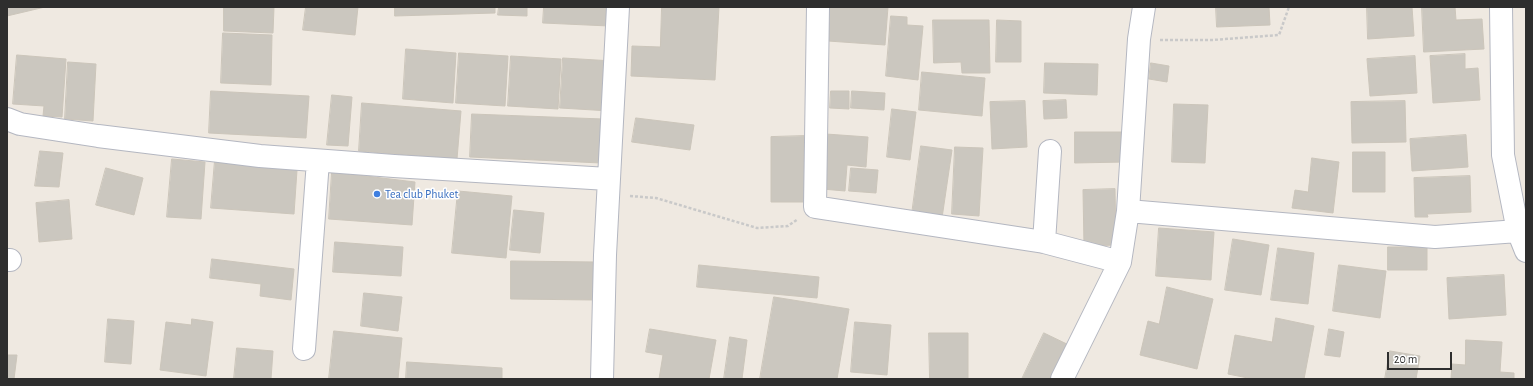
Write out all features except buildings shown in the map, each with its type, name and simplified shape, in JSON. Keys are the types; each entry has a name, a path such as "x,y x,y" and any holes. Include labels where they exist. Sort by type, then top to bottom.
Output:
{"street":[{"path":"602,379 608,179 618,7"},
{"path":"818,7 815,207 1044,242 1120,262"},
{"path":"1062,379 1120,262 1128,211 1139,39 1144,7"},
{"path":"1128,211 1435,237 1522,241 1503,155 1501,7"},
{"path":"7,119 20,124 98,136 260,156 608,179"},
{"path":"1044,242 1050,151"},
{"path":"304,349 318,161"}],"path":[{"path":"1139,39 1213,40 1279,35 1289,7"},
{"path":"608,179 631,197 656,198 757,228 788,226 815,207"}],"place":[{"name":"Tea club Phuket","path":"377,194"}]}
